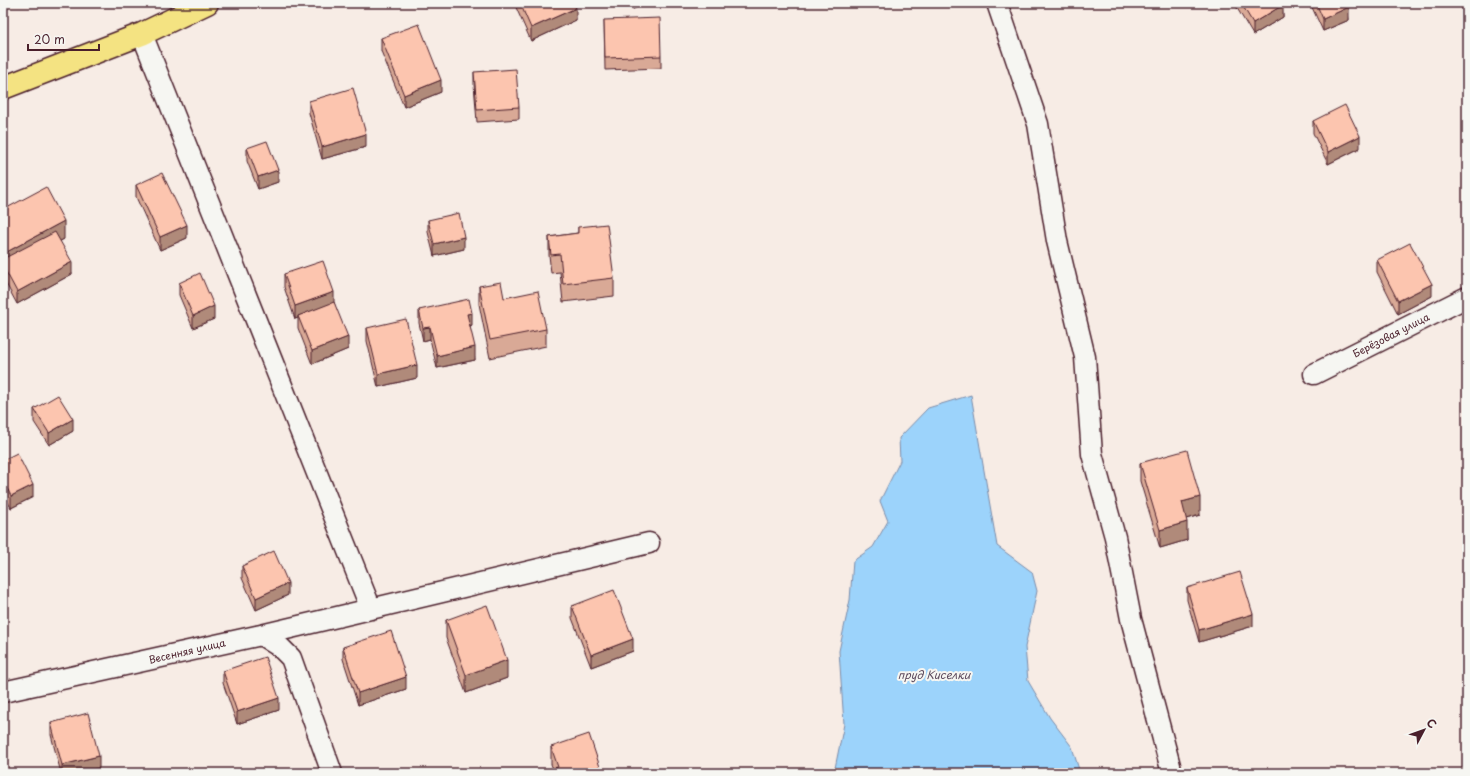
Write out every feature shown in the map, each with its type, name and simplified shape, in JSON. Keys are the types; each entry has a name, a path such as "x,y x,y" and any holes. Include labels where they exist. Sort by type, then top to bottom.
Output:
{"main road":[{"path":"3,88 142,34 207,3"}],"street":[{"path":"997,3 1038,124 1058,241 1084,357 1092,454 1115,537 1131,619 1172,773"},
{"path":"142,34 371,609"},
{"name":"Берёзовая улица","path":"1314,374 1467,297"},
{"name":"Весенняя улица","path":"3,692 261,635 649,543"},
{"path":"261,635 280,647 292,658 332,773"}],"water":[{"name":"пруд Киселки","path":"971,395 997,546 1032,572 1037,591 1025,647 1028,681 1050,718 1072,747 1080,773 834,773 844,724 839,651 850,600 853,561 873,547 888,521 880,501 900,461 899,438 928,408"}],"building":[{"path":"520,3 574,3 576,8 531,28"},
{"path":"1241,3 1282,3 1283,5 1253,23"},
{"path":"1316,3 1347,3 1349,7 1323,19"},
{"path":"660,18 661,56 605,58 604,20"},
{"path":"419,24 441,80 404,95 381,38"},
{"path":"516,69 519,107 477,110 474,72"},
{"path":"353,88 366,134 322,147 309,101"},
{"path":"1345,105 1360,136 1328,152 1313,121"},
{"path":"267,141 278,170 258,177 247,148"},
{"path":"162,173 187,225 160,237 136,185"},
{"path":"46,187 64,221 3,254 3,210"},
{"path":"459,213 464,237 434,244 428,220"},
{"path":"607,224 614,278 563,284 560,254 551,255 549,237 578,233 578,227"},
{"path":"55,232 72,262 17,292 3,266 3,259"},
{"path":"1410,243 1432,284 1398,301 1377,260"},
{"path":"323,261 334,292 295,306 284,274"},
{"path":"200,273 214,306 193,316 179,283"},
{"path":"501,282 504,298 538,291 546,329 490,340 479,286"},
{"path":"469,299 472,313 467,314 475,347 437,356 430,327 423,328 419,310"},
{"path":"334,302 348,337 312,351 298,316"},
{"path":"406,319 417,365 378,374 367,328"},
{"path":"58,395 73,419 49,433 34,409"},
{"path":"1187,450 1200,497 1182,502 1187,522 1160,530 1140,463"},
{"path":"17,453 33,485 11,496 3,480 3,460"},
{"path":"274,551 288,583 256,598 242,566"},
{"path":"1240,572 1253,614 1199,630 1187,588"},
{"path":"614,590 633,639 591,655 572,606"},
{"path":"487,605 507,660 466,675 446,620"},
{"path":"391,631 406,677 358,693 343,647"},
{"path":"265,657 279,698 237,712 223,671"},
{"path":"88,713 99,756 62,765 51,723"},
{"path":"589,734 602,773 543,773 558,767 551,747"}]}
